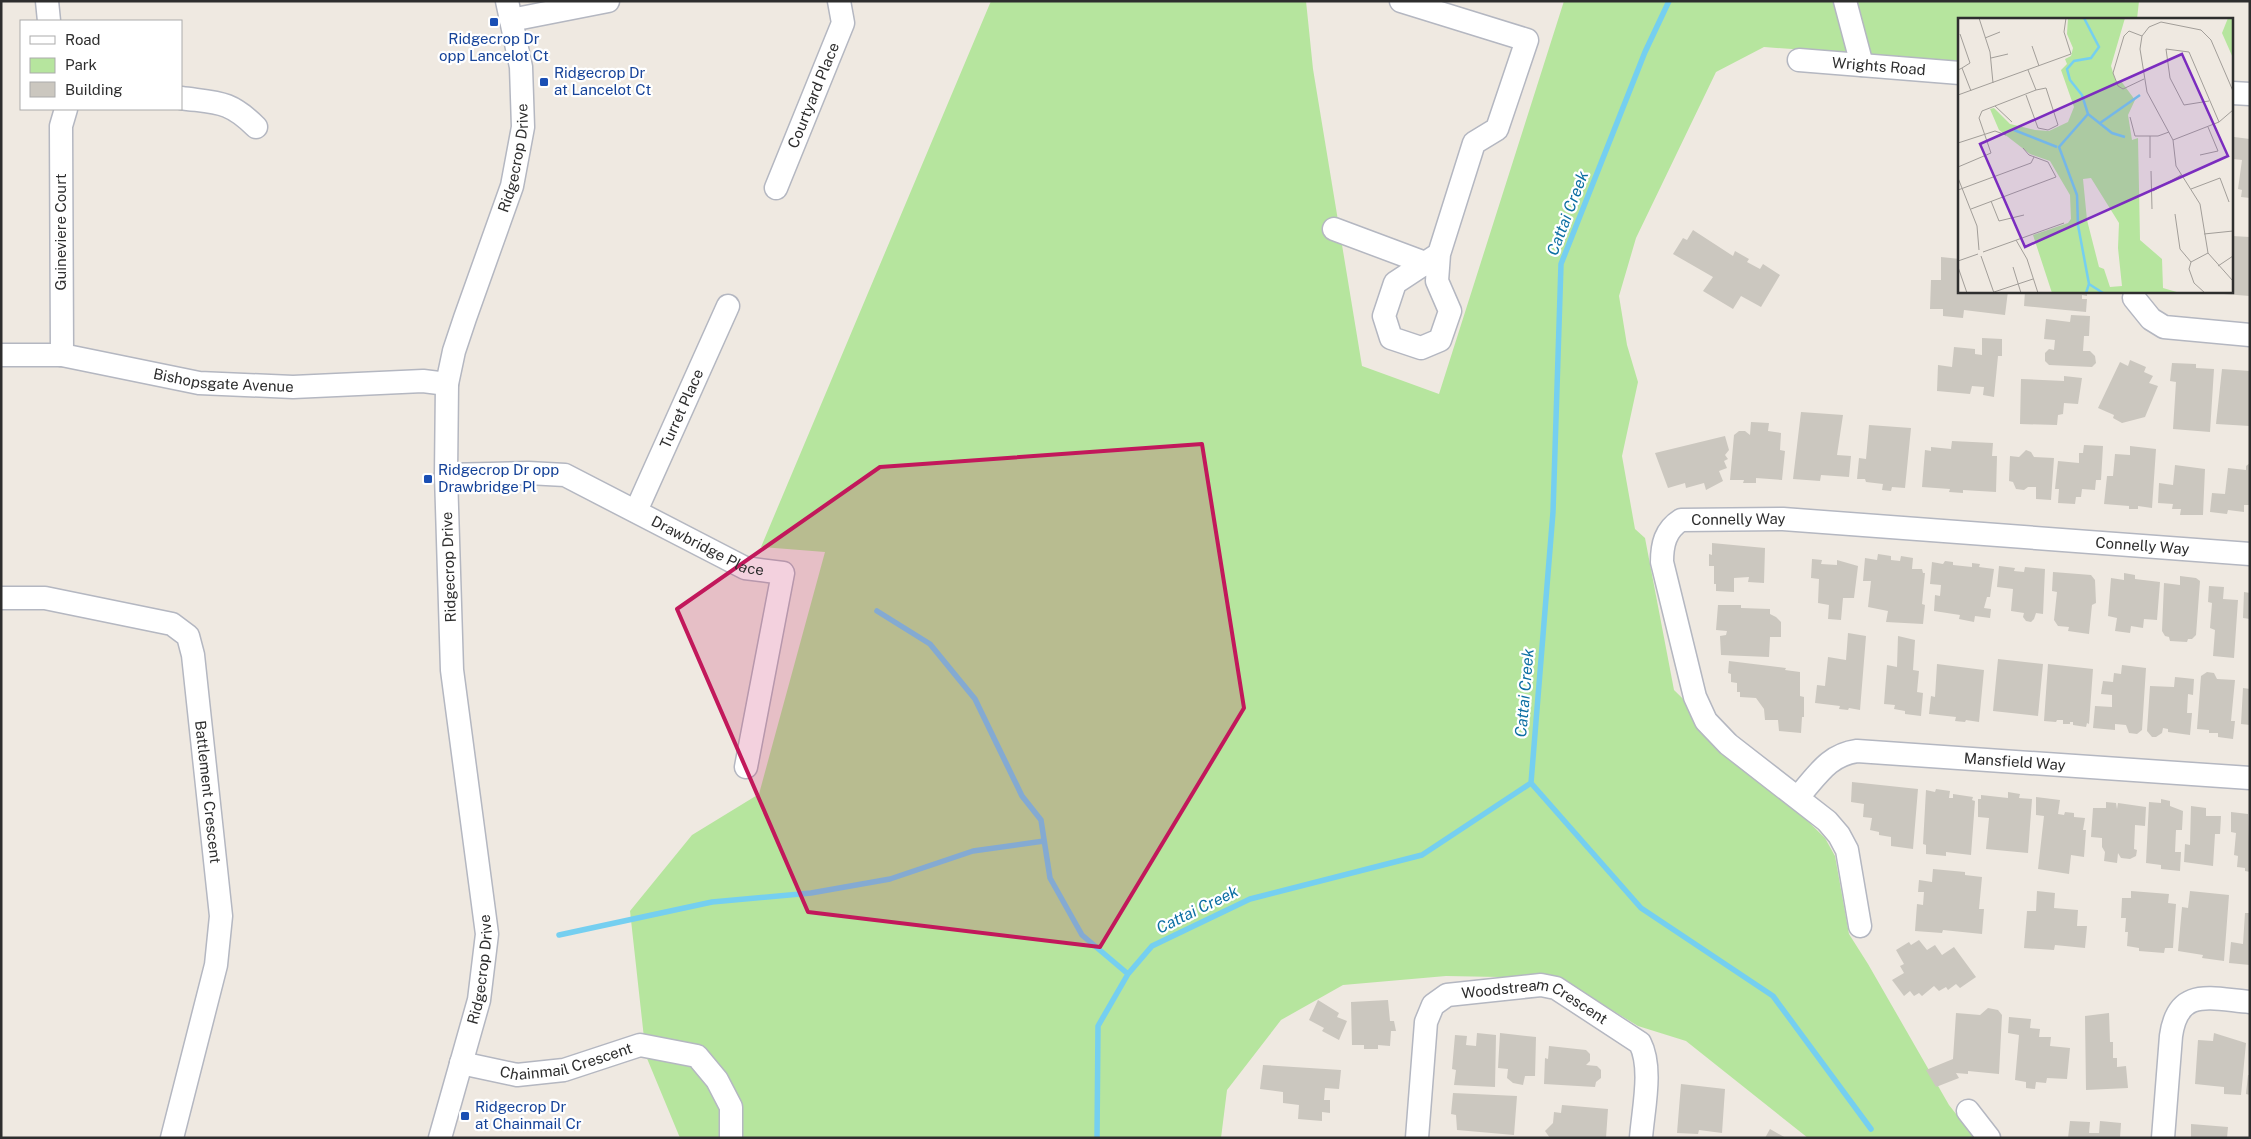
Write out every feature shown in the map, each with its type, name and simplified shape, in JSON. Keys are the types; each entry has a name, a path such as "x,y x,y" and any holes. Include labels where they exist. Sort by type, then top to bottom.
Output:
{"street":[{"path":"46,1 49,20"},
{"path":"509,11 608,1"},
{"name":"Courtyard Place","path":"776,188 844,23 839,1"},
{"path":"1334,229 1432,259 1474,143 1497,129 1527,40 1401,1"},
{"path":"1845,1 1862,65"},
{"name":"Ridgecrop Drive","path":"440,1138 479,1000 487,934 452,670 446,475 447,384 454,351 512,186 522,126 521,67 509,11"},
{"name":"Wrights Road","path":"1799,60 1958,72"},
{"path":"2234,93 2250,94"},
{"path":"182,98 228,104 243,114 256,127"},
{"name":"Guineviere Court","path":"62,355 61,126 66,110"},
{"path":"2134,298 2151,319 2164,327 2250,335"},
{"name":"Turret Place","path":"636,511 728,306"},
{"name":"Bishopsgate Avenue","path":"1,355 62,355 199,383 292,387 423,381 447,384"},
{"name":"Drawbridge Place","path":"446,475 528,473 565,475 744,568 783,573 746,767"},
{"name":"Connelly Way","path":"1860,926 1847,850 1827,821 1728,744 1706,721 1695,697 1662,562 1664,540 1674,524 1681,520 1783,519 2250,554"},
{"name":"Battlement Crescent","path":"1,598 45,598 172,624 188,636 194,655 221,916 216,965 172,1138"},
{"name":"Mansfield Way","path":"1798,797 1831,760 1842,753 1857,751 2250,778"},
{"name":"Woodstream Crescent","path":"1417,1138 1426,1022 1433,1005 1447,995 1541,985 1556,988 1640,1043 1647,1066 1641,1138"},
{"path":"2163,1138 2171,1036 2173,1023 2178,1011 2187,1002 2198,999 2250,1002"},
{"name":"Chainmail Crescent","path":"461,1063 517,1075 564,1070 640,1045 697,1056 717,1080 731,1107 731,1138"},
{"path":"1968,1111 1989,1138"}],"highlighted area":[{"path":"1202,444 1244,708 1100,947 808,912 677,609 880,467"}],"green space":[{"path":"991,1 1306,1 1313,69 1362,366 1439,394 1564,1 2139,1 2137,18 1958,18 1958,61 1764,47 1716,72 1636,238 1619,296 1627,345 1638,382 1622,456 1635,529 1645,538 1674,690 1825,838 1835,856 1849,934 1949,1105 1975,1138 1808,1138 1686,1041 1638,1026 1559,978 1446,976 1343,985 1281,1020 1227,1090 1221,1138 680,1138 646,1056 630,911 692,835 759,794 825,552 761,547"}],"building":[{"path":"2234,137 2250,139 2250,198 2241,197 2242,190 2238,189 2242,160 2234,159"},
{"path":"1693,230 1733,256 1735,251 1749,259 1747,262 1760,269 1763,264 1780,275 1761,307 1741,296 1733,309 1703,291 1713,277 1673,254 1683,238 1687,240"},
{"path":"2234,236 2250,237 2250,296 2224,294 2224,292 2234,292"},
{"path":"1941,257 1958,259 1958,292 2008,292 2005,315 1964,310 1963,318 1943,316 1943,309 1930,309 1931,280 1941,280"},
{"path":"2025,292 2087,292 2087,296 2082,295 2082,299 2087,299 2086,312 2024,306"},
{"path":"2071,315 2090,316 2089,336 2084,336 2083,351 2090,351 2095,356 2096,363 2092,367 2049,365 2045,361 2045,353 2049,349 2054,350 2055,340 2044,339 2046,319 2070,322"},
{"path":"1982,338 2002,339 2002,356 1998,356 1994,397 1983,395 1984,387 1972,386 1970,394 1937,391 1938,365 1952,367 1954,347 1975,349 1975,354 1982,355"},
{"path":"2130,360 2146,367 2144,372 2153,376 2149,383 2158,386 2145,417 2122,423 2113,418 2114,415 2098,408 2120,362 2128,366"},
{"path":"2172,363 2196,364 2196,368 2214,369 2210,432 2173,429 2176,382 2170,381"},
{"path":"2222,369 2250,371 2250,426 2216,424"},
{"path":"2064,376 2082,378 2078,404 2064,403 2063,414 2058,415 2057,425 2020,424 2021,379 2064,381"},
{"path":"1801,412 1843,415 1837,455 1851,456 1849,477 1821,475 1820,481 1793,479"},
{"path":"1751,422 1769,423 1768,431 1781,433 1780,450 1785,451 1782,480 1756,478 1756,483 1743,483 1744,480 1730,480 1734,435 1739,431 1745,431 1750,435"},
{"path":"1869,425 1911,428 1905,488 1892,487 1891,491 1882,490 1883,484 1866,482 1865,479 1857,479 1859,458 1866,459"},
{"path":"1725,436 1729,450 1725,455 1728,459 1724,461 1727,468 1719,471 1723,481 1706,490 1704,483 1686,488 1685,483 1668,488 1655,453"},
{"path":"1952,441 1993,443 1992,456 1997,456 1996,492 1963,490 1963,493 1949,492 1950,489 1922,487 1925,450 1931,451 1931,447 1951,449"},
{"path":"2084,445 2103,446 2101,480 2096,480 2095,490 2082,489 2081,497 2076,497 2075,504 2058,503 2059,489 2055,489 2058,461 2079,463 2079,453 2083,453"},
{"path":"2130,446 2156,449 2152,508 2138,506 2138,509 2129,509 2129,506 2104,504 2107,476 2113,476 2115,454 2130,455"},
{"path":"2026,450 2031,452 2034,457 2054,458 2051,500 2036,499 2036,487 2028,487 2024,490 2016,489 2013,482 2009,481 2010,456 2019,457"},
{"path":"2250,463 2250,505 2244,505 2244,512 2228,510 2227,514 2210,512 2212,493 2225,494 2228,468 2246,470 2246,466"},
{"path":"2175,465 2205,469 2203,515 2180,515 2181,509 2172,509 2173,504 2158,503 2159,483 2173,485"},
{"path":"1712,543 1765,548 1764,583 1748,582 1749,577 1734,578 1734,592 1716,591 1714,566 1709,566 1709,554 1712,555"},
{"path":"1878,554 1891,556 1891,560 1900,561 1901,556 1913,558 1912,569 1922,569 1923,573 1925,573 1922,604 1925,605 1923,624 1886,622 1888,611 1868,607 1871,581 1863,581 1865,558 1877,560"},
{"path":"1812,559 1822,560 1821,564 1837,565 1837,560 1858,566 1854,598 1843,598 1841,620 1828,619 1829,605 1818,603 1819,579 1811,578"},
{"path":"1945,561 1953,562 1953,565 1972,567 1972,563 1980,564 1979,567 1994,569 1990,597 1987,597 1984,608 1991,609 1990,618 1975,616 1974,622 1959,619 1960,615 1934,611 1935,595 1940,596 1941,585 1930,584 1932,562 1943,564"},
{"path":"1999,566 2015,568 2014,571 2024,572 2025,567 2045,569 2043,614 2036,613 2031,622 2026,621 2023,617 2024,613 2011,611 2013,589 1997,587"},
{"path":"2053,572 2091,575 2095,580 2096,603 2092,605 2089,634 2068,631 2069,627 2058,626 2054,620 2057,592 2052,591"},
{"path":"2124,573 2135,575 2135,579 2160,582 2157,620 2144,619 2143,628 2131,626 2130,633 2115,631 2117,618 2108,616 2111,578 2124,580"},
{"path":"2180,576 2196,578 2200,581 2196,635 2192,639 2188,639 2187,642 2170,641 2169,637 2165,636 2162,631 2164,583 2180,585"},
{"path":"2209,586 2224,587 2223,599 2238,600 2234,658 2213,656 2215,630 2210,628 2212,603 2208,602"},
{"path":"2244,592 2250,593 2250,619 2243,618"},
{"path":"1718,605 1741,605 1741,608 1770,609 1770,614 1781,622 1781,637 1770,637 1769,657 1721,655 1720,636 1726,635 1727,631 1716,630"},
{"path":"1848,633 1866,636 1860,710 1839,709 1840,706 1815,703 1817,685 1825,686 1828,657 1846,660"},
{"path":"1898,636 1915,640 1913,670 1919,671 1917,692 1923,693 1921,716 1905,714 1905,711 1894,709 1895,705 1884,704 1887,665 1897,667"},
{"path":"1998,659 2043,664 2038,716 1993,711"},
{"path":"1729,661 1786,668 1785,670 1800,672 1800,696 1804,697 1804,717 1802,717 1801,733 1779,731 1778,720 1765,720 1764,709 1756,698 1740,697 1740,692 1737,692 1737,683 1731,682 1731,674 1728,673"},
{"path":"1937,664 1984,670 1979,722 1955,721 1956,717 1929,714 1931,696 1935,697"},
{"path":"2048,664 2093,669 2089,724 2087,723 2086,727 2073,725 2073,722 2063,724 2063,720 2057,720 2056,722 2044,721"},
{"path":"2122,665 2146,668 2142,730 2137,734 2129,733 2126,725 2115,724 2115,730 2093,728 2095,706 2112,707 2112,695 2101,694 2103,681 2113,682 2114,673 2121,674"},
{"path":"2207,672 2214,673 2217,679 2235,680 2231,721 2235,721 2233,739 2218,737 2218,733 2209,733 2209,730 2197,729 2201,676"},
{"path":"2175,677 2194,679 2193,695 2188,694 2187,713 2192,713 2190,735 2168,732 2168,729 2163,728 2162,733 2152,737 2147,731 2150,686 2174,687"},
{"path":"2243,688 2250,689 2250,725 2241,724"},
{"path":"1852,782 1918,789 1913,849 1891,846 1891,837 1879,835 1879,832 1870,830 1872,818 1863,817 1864,804 1851,802"},
{"path":"1936,789 1950,791 1949,798 1953,798 1953,794 1973,797 1972,800 1975,801 1971,855 1946,852 1946,856 1926,854 1926,845 1923,844 1926,790 1935,792"},
{"path":"2008,792 2020,794 2019,798 2032,799 2028,853 1986,849 1989,818 1978,817 1978,799 1981,799 1981,795 2008,798"},
{"path":"2036,797 2060,800 2058,814 2064,815 2065,812 2074,813 2074,817 2085,818 2083,830 2086,830 2084,857 2071,855 2069,874 2038,869 2044,816 2036,815"},
{"path":"2161,799 2170,801 2170,806 2183,811 2182,830 2176,830 2175,852 2181,852 2180,871 2161,869 2161,865 2146,863 2149,802 2161,803"},
{"path":"2106,802 2116,803 2117,809 2118,803 2146,807 2145,826 2135,825 2134,849 2137,850 2136,856 2130,859 2121,858 2118,853 2117,863 2104,861 2105,852 2102,847 2102,838 2091,837 2093,808 2106,808"},
{"path":"2191,806 2206,808 2206,816 2221,816 2220,834 2215,834 2213,866 2184,862 2185,844 2190,845"},
{"path":"2231,812 2248,814 2250,872 2245,871 2245,868 2237,867 2238,856 2234,855 2236,833 2231,832"},
{"path":"1933,869 1965,872 1965,875 1982,877 1979,909 1984,909 1982,934 1943,930 1942,933 1915,931 1917,904 1923,905 1924,892 1918,892 1919,880 1932,882"},
{"path":"2037,891 2055,893 2054,908 2078,910 2077,926 2087,926 2085,948 2055,945 2054,950 2024,948 2027,911 2036,911"},
{"path":"2131,891 2169,894 2168,903 2176,904 2173,948 2165,948 2164,953 2139,951 2139,948 2127,946 2126,918 2121,918 2122,898 2131,898"},
{"path":"2190,891 2229,895 2224,961 2202,958 2203,955 2178,951 2182,907 2188,908"},
{"path":"2245,913 2250,913 2250,965 2229,963 2231,942 2243,944"},
{"path":"1919,940 1927,950 1935,945 1942,955 1954,947 1976,977 1960,988 1956,984 1948,990 1946,987 1939,991 1934,986 1922,996 1919,993 1914,996 1910,991 1904,996 1892,980 1904,973 1900,966 1904,964 1896,950 1909,942 1911,945"},
{"path":"1318,1000 1339,1013 1337,1017 1347,1021 1339,1040 1322,1031 1324,1028 1309,1020"},
{"path":"1388,1000 1390,1021 1394,1021 1396,1031 1391,1031 1390,1046 1378,1045 1378,1049 1364,1049 1364,1045 1352,1045 1351,1002"},
{"path":"1988,1008 1998,1010 2002,1015 1999,1074 1968,1071 1968,1074 1956,1073 1959,1078 1936,1087 1926,1070 1953,1059 1956,1013 1980,1015"},
{"path":"2109,1013 2110,1042 2113,1042 2113,1058 2117,1058 2117,1067 2126,1066 2128,1088 2086,1090 2085,1016"},
{"path":"2009,1017 2031,1019 2030,1028 2040,1029 2039,1037 2051,1037 2050,1046 2070,1048 2067,1079 2047,1078 2046,1083 2036,1082 2035,1089 2026,1088 2026,1082 2015,1080 2019,1035 2008,1033"},
{"path":"1477,1033 1496,1035 1495,1087 1454,1085 1456,1070 1452,1069 1455,1035 1467,1036 1466,1045 1476,1046"},
{"path":"1500,1033 1536,1037 1535,1076 1525,1076 1523,1085 1513,1083 1507,1078 1508,1069 1498,1068"},
{"path":"2214,1033 2246,1043 2241,1095 2224,1094 2224,1087 2195,1084 2198,1040 2213,1041"},
{"path":"1549,1046 1586,1050 1590,1054 1590,1061 1586,1065 1597,1066 1601,1070 1601,1078 1596,1082 1595,1087 1544,1084 1545,1058 1548,1059"},
{"path":"1263,1065 1341,1070 1339,1089 1325,1088 1324,1100 1330,1100 1330,1113 1322,1112 1322,1121 1298,1119 1299,1105 1283,1103 1283,1092 1260,1089"},
{"path":"2248,1075 2250,1075 2250,1095 2246,1094"},
{"path":"1681,1084 1725,1089 1722,1133 1699,1130 1698,1134 1677,1133"},
{"path":"1453,1093 1517,1096 1514,1135 1457,1130 1456,1115 1451,1114"},
{"path":"1562,1105 1608,1109 1606,1138 1550,1138 1545,1131 1553,1123 1554,1112 1561,1113"},
{"path":"2070,1121 2090,1122 2089,1133 2099,1133 2100,1121 2121,1123 2120,1138 2068,1138"},
{"path":"2191,1124 2228,1127 2227,1138 2191,1138"},
{"path":"1770,1129 1786,1138 1765,1138"}],"waterway":[{"name":"Cattai Creek","path":"1097,1138 1098,1026 1128,974 1152,946 1250,899 1422,855 1531,783 1553,512 1561,264 1645,52 1669,1"},
{"path":"877,611 930,644 975,699 1022,796 1041,820 1050,878 1082,935 1128,974"},
{"path":"1531,783 1641,908 1773,996 1871,1129"},
{"path":"559,935 712,902 811,893 890,879 973,851 1044,841"}],"place":[{"name":"Ridgecrop Dr opp Lancelot Ct","path":"494,22"},
{"name":"Ridgecrop Dr at Lancelot Ct","path":"544,82"},
{"name":"Ridgecrop Dr opp Drawbridge Pl","path":"428,479"},
{"name":"Ridgecrop Dr at Chainmail Cr","path":"465,1116"}]}
